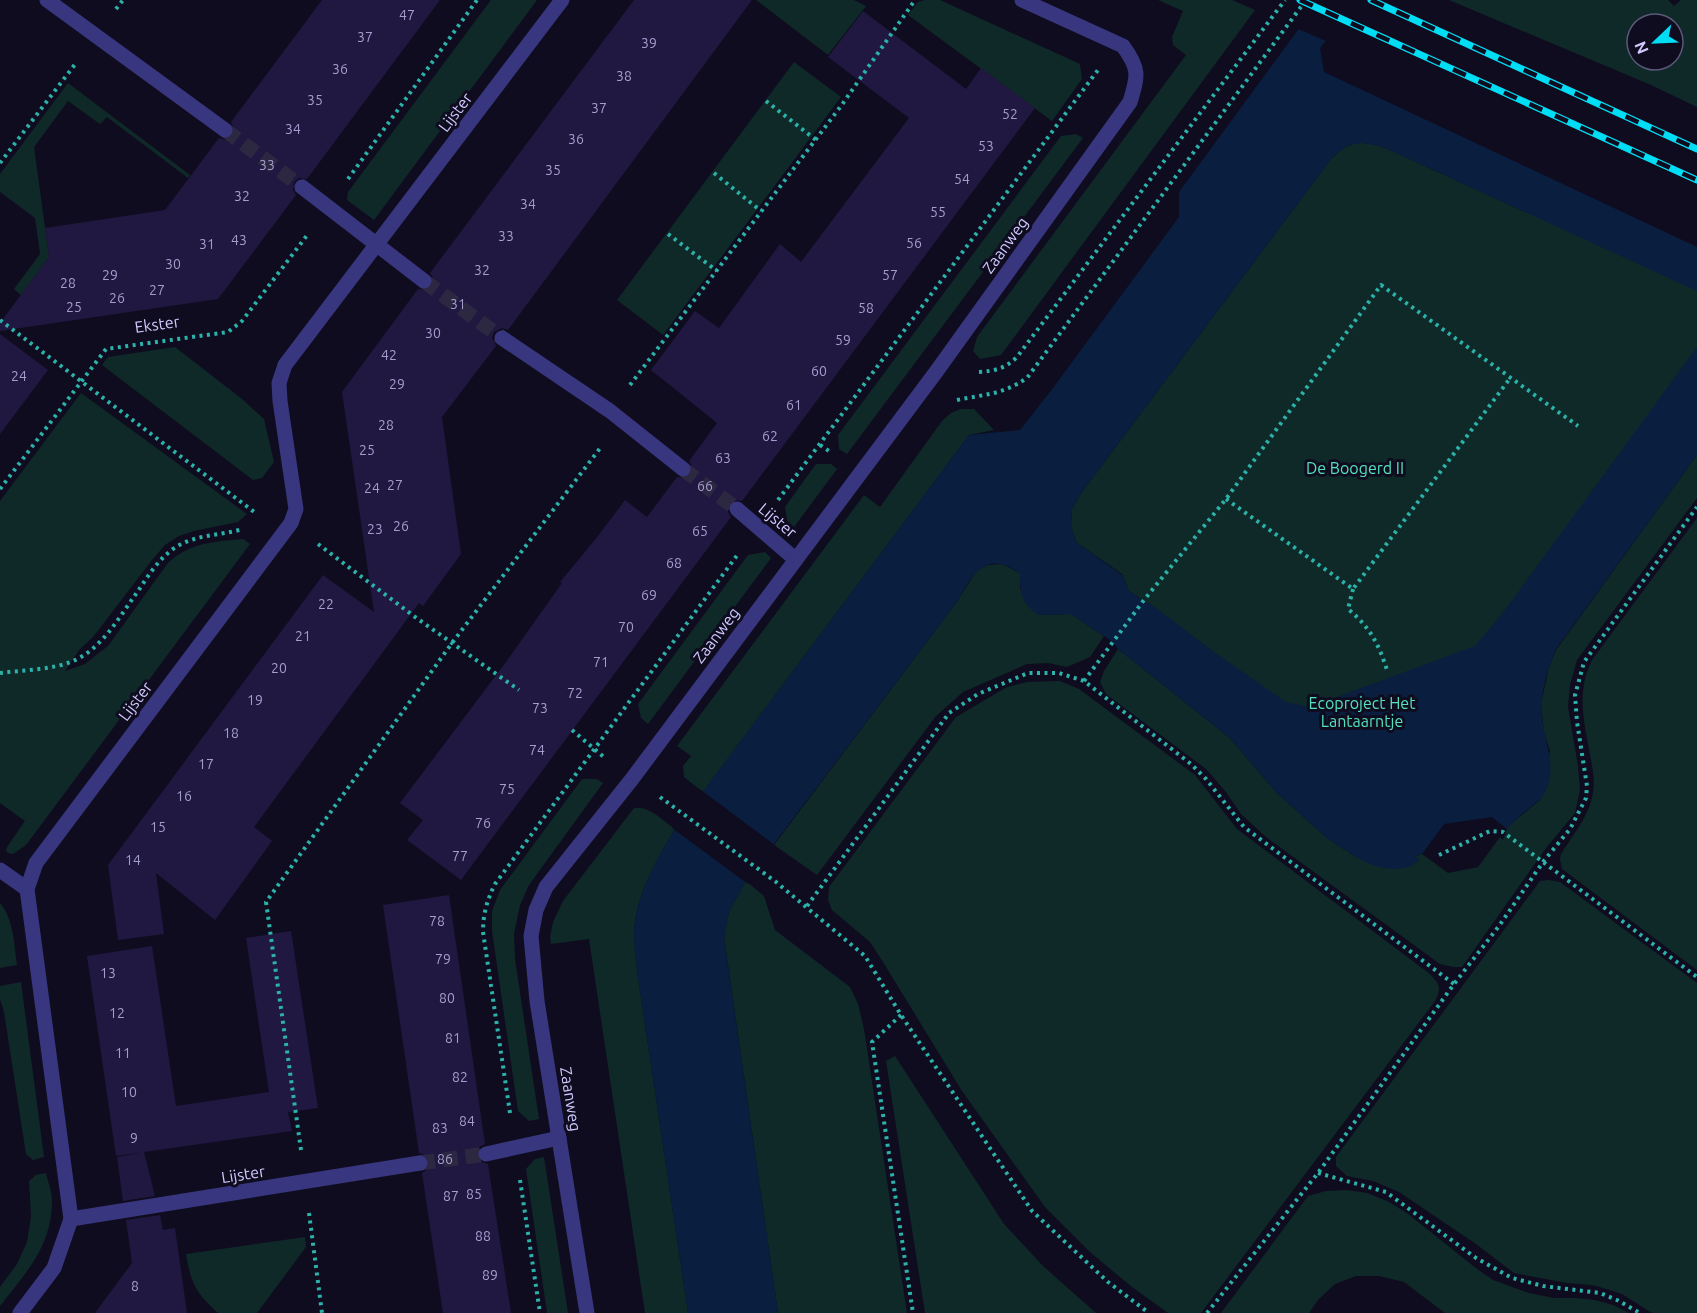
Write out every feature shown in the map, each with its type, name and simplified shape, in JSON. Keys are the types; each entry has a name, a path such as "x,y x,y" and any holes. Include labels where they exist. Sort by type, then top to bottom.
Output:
{"street":[{"path":"48,0 225,130"},
{"name":"Lijster","path":"20,1313 54,1268 71,1219 27,889 36,862 291,523 296,509 279,383 285,365 562,0"},
{"name":"Zaanweg","path":"587,1313 537,1001 531,936 536,910 546,887 632,779 936,372 1130,102 1137,80 1134,60 1124,46 1023,0"},
{"path":"302,187 424,280"},
{"path":"502,338 616,416 683,469"},
{"name":"Lijster","path":"737,509 795,559"},
{"path":"0,870 27,889"},
{"path":"486,1154 559,1138"},
{"name":"Lijster","path":"71,1219 420,1163"}],"path":[{"path":"0,163 123,0"},
{"name":"Ekster","path":"0,489 106,349 228,332 242,321 328,207 477,0"},
{"path":"322,1313 267,902 616,416 717,271 841,106 915,0"},
{"path":"981,372 1008,366 1017,357 1285,0"},
{"path":"949,402 998,393 1027,378 1306,0"},
{"path":"766,101 816,140"},
{"path":"714,173 761,212"},
{"path":"668,234 717,271"},
{"path":"1084,681 1144,600 1226,499 1381,285 1578,426"},
{"path":"0,320 266,520"},
{"path":"1388,673 1376,640 1366,626 1348,609 1353,589 1511,377"},
{"path":"1226,499 1353,589"},
{"path":"1206,1313 1318,1173 1454,984 1499,926 1543,862 1570,829 1586,798 1587,786 1575,695 1584,662 1697,507"},
{"path":"0,673 73,661 92,649 109,631 158,562 172,549 206,535 229,533 266,520 291,523 415,617 519,690"},
{"path":"807,906 949,712 978,694 1028,673 1059,673 1084,681 1191,764 1206,779 1244,827 1454,984"},
{"path":"572,730 632,779"},
{"path":"667,802 807,906 865,956 901,1015 1032,1211 1108,1282 1149,1313"},
{"path":"1439,855 1490,831 1503,832 1697,977"},
{"path":"901,1015 872,1041 913,1313"},
{"path":"1318,1173 1386,1192 1476,1258 1512,1278 1543,1286 1600,1293 1640,1313"}],"green space":[{"path":"491,0 537,0 374,220 347,200 348,192"},
{"path":"756,0 854,0 866,6 828,55"},
{"path":"940,0 1080,64 1082,79 1052,121 908,15 918,2"},
{"path":"1158,0 1232,0 1255,10 1001,355 980,359 973,351 977,337 1186,55 1173,45 1172,37 1183,11"},
{"path":"1449,0 1668,0 1674,6 1681,0 1697,0 1697,107 1651,85"},
{"path":"794,62 841,97 663,335 617,300"},
{"path":"68,83 190,175 188,178 107,117 100,124 68,101 34,147 49,257 21,295 14,289 40,254 35,218 0,192 0,174"},
{"path":"1076,134 1083,138 847,454 839,449 838,435 1061,136"},
{"name":"De Boogerd II","path":"1359,142 1381,146 1523,211 1697,279 1697,371 1467,682 1329,747 1155,608 1129,591 1122,574 1076,542 1071,526 1072,509 1082,492 1332,158 1343,148"},
{"path":"175,347 264,419 274,462 262,478 253,480 102,365 108,357"},
{"path":"81,393 247,514 238,522 194,531 179,536 165,545 93,637 79,650 65,671 85,664 108,646 168,563 177,556 194,547 212,542 243,539 250,544 26,845 13,854 8,853 7,847 25,821 0,803 0,501"},
{"path":"961,409 974,409 994,430 969,435 703,792 684,777 683,766 691,756 677,746 864,495 880,507 942,421 951,413"},
{"path":"1697,455 1697,498 1577,660 1570,685 1568,707 1580,790 1575,813 1546,848 1462,967 1440,964 1266,837 1241,814 1206,769 1106,694 1100,682 1118,649 1230,738 1276,792 1327,838 1356,857 1419,860 1415,856 1422,854 1448,873 1478,867 1500,837 1503,840 1512,823 1540,800 1550,751 1544,733 1541,704 1549,667 1556,650"},
{"path":"816,464 831,464 837,469 794,527 787,521 785,507"},
{"path":"1697,518 1697,970 1562,869 1560,859 1585,817 1594,788 1583,710 1584,685 1592,660"},
{"path":"765,552 771,558 648,724 641,718 638,704 748,555"},
{"path":"1002,564 1020,573 1020,589 1038,615 1071,614 1104,636 1090,657 1067,667 1048,663 1027,664 963,692 936,716 817,875 774,845 956,603 977,570 988,565"},
{"path":"1060,681 1079,689 1195,775 1237,829 1430,974 1439,986 1435,1001 1201,1313 1168,1313 1091,1253 1045,1207 962,1091 870,942 832,910 828,900 829,887 956,717 1007,687 1027,682"},
{"path":"582,779 597,779 603,783 529,885 520,905 514,934 515,959 539,1119 529,1121 518,1111 492,931 492,911 500,890"},
{"path":"634,808 651,812 675,829 643,891 634,938 688,1313 645,1313 589,939 551,944 550,937 553,922 563,901"},
{"path":"746,881 764,896 775,930 850,987 858,1004 864,1029 907,1313 778,1313 724,937 729,911"},
{"path":"1540,881 1560,882 1697,983 1697,1313 1652,1313 1622,1294 1610,1290 1514,1273 1476,1244 1399,1192 1373,1181 1347,1176 1336,1166 1336,1157"},
{"path":"0,903 11,925 17,965 0,968"},
{"path":"21,982 44,1157 33,1160 26,1154 0,999 0,986"},
{"path":"895,1056 1004,1224 1043,1266 1096,1313 925,1313 886,1061"},
{"path":"544,1157 568,1313 547,1313 526,1169 535,1159"},
{"path":"46,1173 52,1200 48,1232 36,1258 0,1306 0,1287 17,1264 27,1242 31,1216 29,1181 36,1175"},
{"path":"1347,1190 1367,1193 1407,1213 1493,1280 1529,1293 1554,1298 1595,1300 1629,1313 1445,1313 1404,1282 1379,1276 1356,1276 1335,1284 1318,1300 1309,1313 1221,1313 1308,1196 1326,1191"},
{"path":"305,1237 306,1247 257,1313 218,1313 204,1300 190,1273 186,1254"}],"water":[{"path":"1320,0 1358,0 1320,48 1324,72 1697,247 1697,291 1381,146 1360,143 1350,145 1332,158 1082,492 1072,509 1071,526 1076,542 1122,575 1129,591 1286,702 1310,707 1475,646 1508,606 1697,347 1697,455 1556,649 1550,665 1543,691 1542,708 1550,765 1548,784 1544,794 1507,829 1492,817 1444,824 1422,854 1415,856 1419,860 1409,867 1397,869 1372,865 1327,838 1276,792 1230,738 1118,649 1113,642 1071,614 1038,615 1025,602 1020,587 1020,573 1009,567 993,564 979,570 746,881 729,911 724,938 778,1313 688,1313 634,942 639,905 654,866 675,829 969,435 1020,430 1053,388 1179,217 1179,192"}],"pier":[{"path":"1316,0 1358,0 1326,41 1296,28"},
{"path":"701,790 776,846 748,884 672,828"}],"building":[{"path":"322,0 440,0 307,179 299,178 294,182 293,190 296,195 218,299 0,331 0,323 49,257 45,228 165,210 219,138 225,140 232,136 235,130 231,122"},
{"path":"634,0 752,0 508,330 502,328 494,332 492,338 496,346 442,417 461,554 423,606 419,603 254,827 272,841 215,920 156,873 164,934 118,940 108,865 323,575 374,612 342,392 418,289 427,290 432,286 433,278 430,273"},
{"path":"863,11 966,89 981,68 1035,108 742,501 734,500 729,503 728,512 731,517 461,880 407,840 423,820 400,803 506,662 562,583 560,582 625,500 647,517 677,477 686,478 691,475 692,466 689,461 717,423 651,370 695,311 719,328 780,244 801,262 909,118 828,57"},
{"path":"0,334 48,370 0,434"},
{"path":"449,895 485,1144 479,1147 476,1155 479,1161 488,1164 511,1313 443,1313 422,1173 427,1170 430,1162 427,1156 419,1153 383,905"},
{"path":"291,931 318,1108 288,1112 292,1131 144,1152 155,1196 123,1201 117,1157 140,1153 116,1156 87,956 152,946 176,1106 269,1092 246,938"},
{"path":"160,1215 163,1230 175,1228 187,1313 95,1313 132,1263 126,1220"}],"tunnel":[{"path":"225,130 302,187"},
{"path":"424,281 502,338"},
{"path":"683,469 737,509"},
{"path":"420,1163 486,1154"}],"railway":[{"path":"1300,0 1697,180"},
{"path":"1371,0 1697,149"}],"park label":[{"name":"Ecoproject Het Lantaarntje","path":"1362,712"}]}
